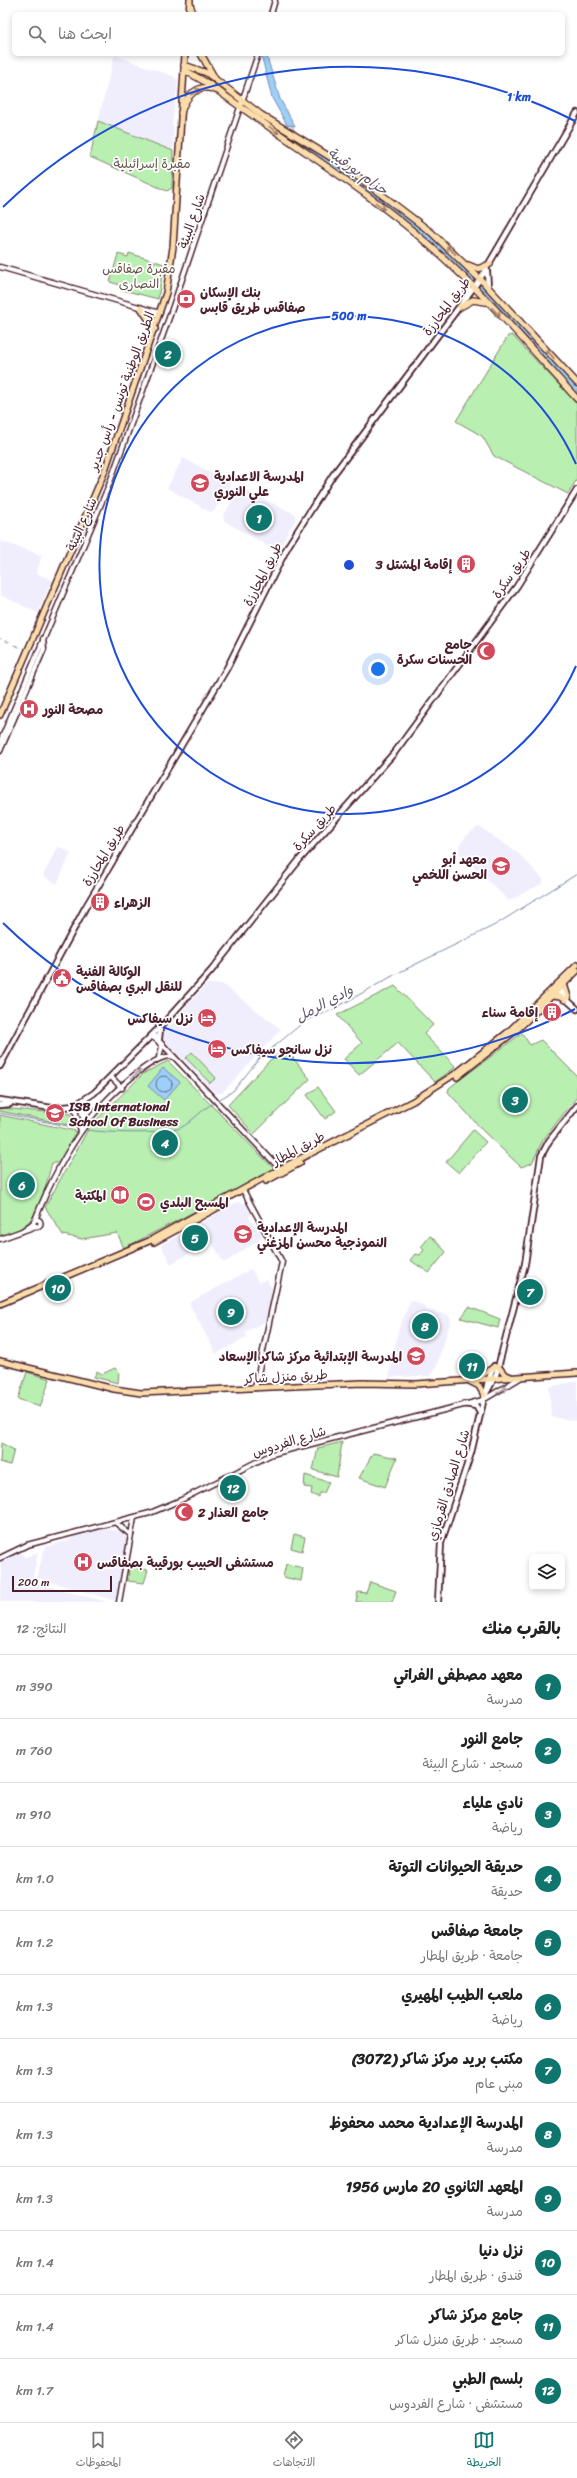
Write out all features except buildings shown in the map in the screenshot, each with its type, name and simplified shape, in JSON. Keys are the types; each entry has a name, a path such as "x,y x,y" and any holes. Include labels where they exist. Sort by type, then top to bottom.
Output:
{"highway":[{"path":"190,2 192,12"},
{"path":"202,56 220,83"},
{"path":"184,68 199,69 220,83 242,105 381,206 428,244 474,288 577,398"},
{"path":"184,68 242,105 303,138 374,188 432,233 466,264 577,383"},
{"path":"181,113 187,98 195,91 210,88 222,93"},
{"path":"466,264 478,269 489,266"},
{"path":"460,307 473,300 486,302"}],"main road":[{"path":"189,12 190,2"},
{"name":"الطريق الوطنية تونس - رأس جدير","path":"0,715 104,473 155,329 166,293 173,247 185,56"},
{"name":"طريق المحارزة","path":"0,1066 85,908 227,668 288,546 332,475 480,280 577,113"},
{"path":"488,287 489,266"},
{"path":"465,279 468,290 467,299"},
{"path":"141,308 155,329"},
{"name":"طريق سكرة","path":"13,1104 52,1108 74,1106 89,1097 111,1077 162,1026 211,971 300,859 374,777 404,740 517,586 577,490"},
{"name":"طريق المطار","path":"516,1028 577,965"},
{"name":"طريق المطار","path":"0,1304 149,1241 441,1089 516,1028 551,996 556,988 564,984 577,971"},
{"path":"564,984 567,998"},
{"path":"556,988 576,1008"},
{"path":"551,996 567,998"},
{"path":"143,1044 149,1040 159,1041 158,1032 162,1026"},
{"path":"0,1100 13,1104"},
{"path":"0,1105 13,1104"},
{"path":"471,1381 484,1376 496,1367 525,1264 541,1156 549,1141 577,1106"},
{"name":"طريق المطار","path":"0,1307 150,1244 244,1191"},
{"name":"طريق منزل شاكر","path":"0,1361 129,1392 488,1381 577,1373"},
{"path":"496,1367 504,1374 513,1378"},
{"name":"شارع الصادق القرمازي","path":"484,1398 494,1380 496,1367"},
{"name":"شارع الصادق القرمازي","path":"438,1602 441,1543 471,1453 488,1381 496,1367"},
{"path":"471,1381 478,1386 484,1398"},
{"path":"464,1404 477,1407 480,1415"}],"street":[{"path":"272,12 275,0"},
{"name":"شارع البيئة","path":"0,742 109,485 242,105 257,56"},
{"path":"0,267 160,313"},
{"name":"شارع البيئة","path":"0,751 44,648 43,638"},
{"path":"152,1035 282,1171"},
{"path":"158,1058 162,1053 159,1041"},
{"path":"34,1223 41,1205 87,1122 139,1071 158,1058 167,1055 174,1057"},
{"path":"111,1077 122,1088"},
{"path":"74,1106 80,1121 81,1132"},
{"path":"80,1121 87,1122"},
{"path":"244,1191 282,1262 255,1388"},
{"path":"34,1223 39,1226 41,1205"},
{"path":"0,1239 20,1233 34,1223 40,1221"},
{"name":"شارع الفردوس","path":"0,1558 26,1546 134,1518 181,1500 272,1454 484,1398 520,1378"},
{"path":"119,1602 134,1518"},
{"path":"115,1523 131,1535"}],"shaded area":[{"path":"116,56 173,76 178,81 172,125 174,127 173,151 98,121 114,57"},
{"name":"المدرسة الاعدادية علي النوري","path":"183,458 228,481 230,486 214,511 210,512 167,488"},
{"path":"243,489 295,514 295,520 280,547 275,550 224,521 223,516 239,490"},
{"path":"0,541 42,555 36,573 54,581 53,584 50,584 38,613 0,595"},
{"name":"معهد أبو الحسن اللخمي","path":"480,827 518,853 543,879 543,883 509,901 459,853 459,846 466,836 476,828"},
{"path":"58,846 71,853 57,884 43,876"},
{"name":"نزل سانجو سيفاكس","path":"207,984 222,984 281,1029 222,1093 216,1094 163,1039 163,1032"},
{"path":"237,1202 246,1204 251,1214 249,1217 254,1225 257,1224 263,1237 224,1263 211,1241 171,1264 161,1245 181,1234 186,1235 192,1228"},
{"path":"251,1269 259,1283 267,1279 272,1289 266,1321 245,1332 247,1337 216,1354 189,1303"},
{"path":"411,1300 425,1306 425,1309 448,1315 451,1320 435,1370 429,1376 389,1377 398,1331"},
{"path":"577,1381 577,1421 551,1417 549,1387"},
{"name":"مستشفى الحبيب بورقيبة بصفاقس","path":"98,1529 121,1531 127,1538 116,1601 37,1578 45,1547 71,1540 73,1536"},
{"path":"20,1550 25,1557 38,1552 32,1581 35,1583 108,1602 0,1602 2,1575 0,1561"}],"green space":[{"name":"مقبرة إسرائيلية","path":"98,121 173,151 172,188 167,191 90,157"},
{"name":"مقبرة صفاقس النصارى","path":"129,253 164,264 158,299 119,289 120,285 110,282 118,254 128,257"},
{"path":"512,335 577,404 577,479 568,494 494,456 482,436 456,421 508,336"},
{"path":"395,986 433,1025 424,1034 456,1067 435,1082 398,1043 359,1075 344,1059 362,1043 337,1015"},
{"path":"522,1033 530,1045 541,1040 577,1076 577,1097 543,1140 532,1163 521,1167 484,1132 448,1092 449,1088"},
{"path":"286,1049 310,1079 254,1134 228,1105 270,1060"},
{"path":"192,1052 216,1078 210,1083 186,1058"},
{"path":"168,1061 275,1170 124,1248 117,1233 82,1239 63,1235 45,1207 90,1126 144,1073"},
{"path":"318,1087 336,1111 325,1119 307,1095"},
{"path":"0,1108 70,1114 78,1127 0,1111"},
{"path":"0,1115 76,1131 60,1163 52,1163 39,1206 29,1221 21,1229 0,1236"},
{"path":"473,1130 486,1142 459,1173 446,1162"},
{"path":"430,1236 446,1252 429,1273 410,1260 415,1254 420,1255 424,1250 421,1247"},
{"path":"469,1307 500,1319 498,1328 461,1318"},
{"path":"115,1368 119,1372 118,1383 94,1377 97,1371 102,1374"},
{"path":"27,1372 50,1379 40,1407 18,1399"},
{"path":"342,1442 337,1477 313,1470 318,1448"},
{"path":"1,1443 14,1450 10,1465 0,1462"},
{"path":"373,1453 397,1458 385,1487 359,1478"},
{"path":"305,1475 329,1482 324,1493 320,1493 318,1497 311,1494 312,1488 304,1487"},
{"path":"294,1534 305,1537 302,1551 291,1548"},
{"path":"286,1564 303,1568 301,1581 283,1577"},
{"path":"129,1567 148,1570 144,1583 128,1581"},
{"path":"370,1582 396,1591 392,1602 356,1602 358,1592 366,1593"}],"water":[{"path":"262,56 267,56 280,99 295,126 287,125 272,98"},
{"path":"301,144 308,145 417,223 477,279 474,284 440,252"},
{"path":"481,283 577,385 577,396 477,289"},
{"path":"163,1068 180,1082 164,1100 148,1086"}],"waterway":[{"name":"حزام بورقيبة","path":"291,125 297,134"},
{"path":"5,641 9,642"},
{"path":"14,645 19,647"},
{"name":"وادي الرمل","path":"217,1101 233,1091 259,1059 305,1021 332,1010 396,974 495,925 577,874"},
{"name":"وادي الرمل","path":"87,1130 134,1133 172,1130 185,1125 214,1103"},
{"name":"وادي الرمل","path":"0,1113 78,1128"}],"place":[{"name":"بنك الإسكان صفاقس طريق قابس","path":"186,299"},
{"name":"جامع النور","path":"168,354"},
{"name":"المدرسة الاعدادية علي النوري","path":"200,483"},
{"name":"معهد مصطفى الفراتي","path":"259,518"},
{"name":"إقامة المشتل 3","path":"466,564"},
{"name":"جامع الحسنات سكرة","path":"486,651"},
{"name":"مصحة النور","path":"29,709"},
{"name":"معهد أبو الحسن اللخمي","path":"501,866"},
{"name":"الزهراء","path":"100,902"},
{"name":"الوكالة الفنية للنقل البري بصفاقس","path":"62,978"},
{"name":"إقامة سناء","path":"552,1012"},
{"name":"نزل سيفاكس","path":"207,1018"},
{"name":"نزل سانجو سيفاكس","path":"217,1049"},
{"name":"نادي علياء","path":"515,1100"},
{"name":"ISB International School Of Business","path":"55,1113"},
{"name":"حديقة الحيوانات التوتة","path":"165,1143"},
{"name":"ملعب الطيب المهيري","path":"22,1185"},
{"name":"المكتبة","path":"120,1195"},
{"name":"المسبح البلدي","path":"146,1202"},
{"name":"المدرسة الإعدادية النموذجية محسن المزغني","path":"243,1234"},
{"name":"جامعة صفاقس","path":"195,1238"},
{"name":"نزل دنيا","path":"58,1288"},
{"name":"مكتب بريد مركز شاكر (3072)","path":"530,1292"},
{"name":"المعهد الثانوي 20 مارس 1956","path":"231,1312"},
{"name":"المدرسة الإعدادية محمد محفوظ","path":"425,1326"},
{"name":"المدرسة الإبتدائية مركز شاكر الإسعاد","path":"416,1356"},
{"name":"جامع مركز شاكر","path":"472,1366"},
{"name":"بلسم الطبي","path":"233,1488"},
{"name":"جامع العذار 2","path":"184,1512"},
{"name":"مستشفى الحبيب بورقيبة بصفاقس","path":"83,1562"}]}
